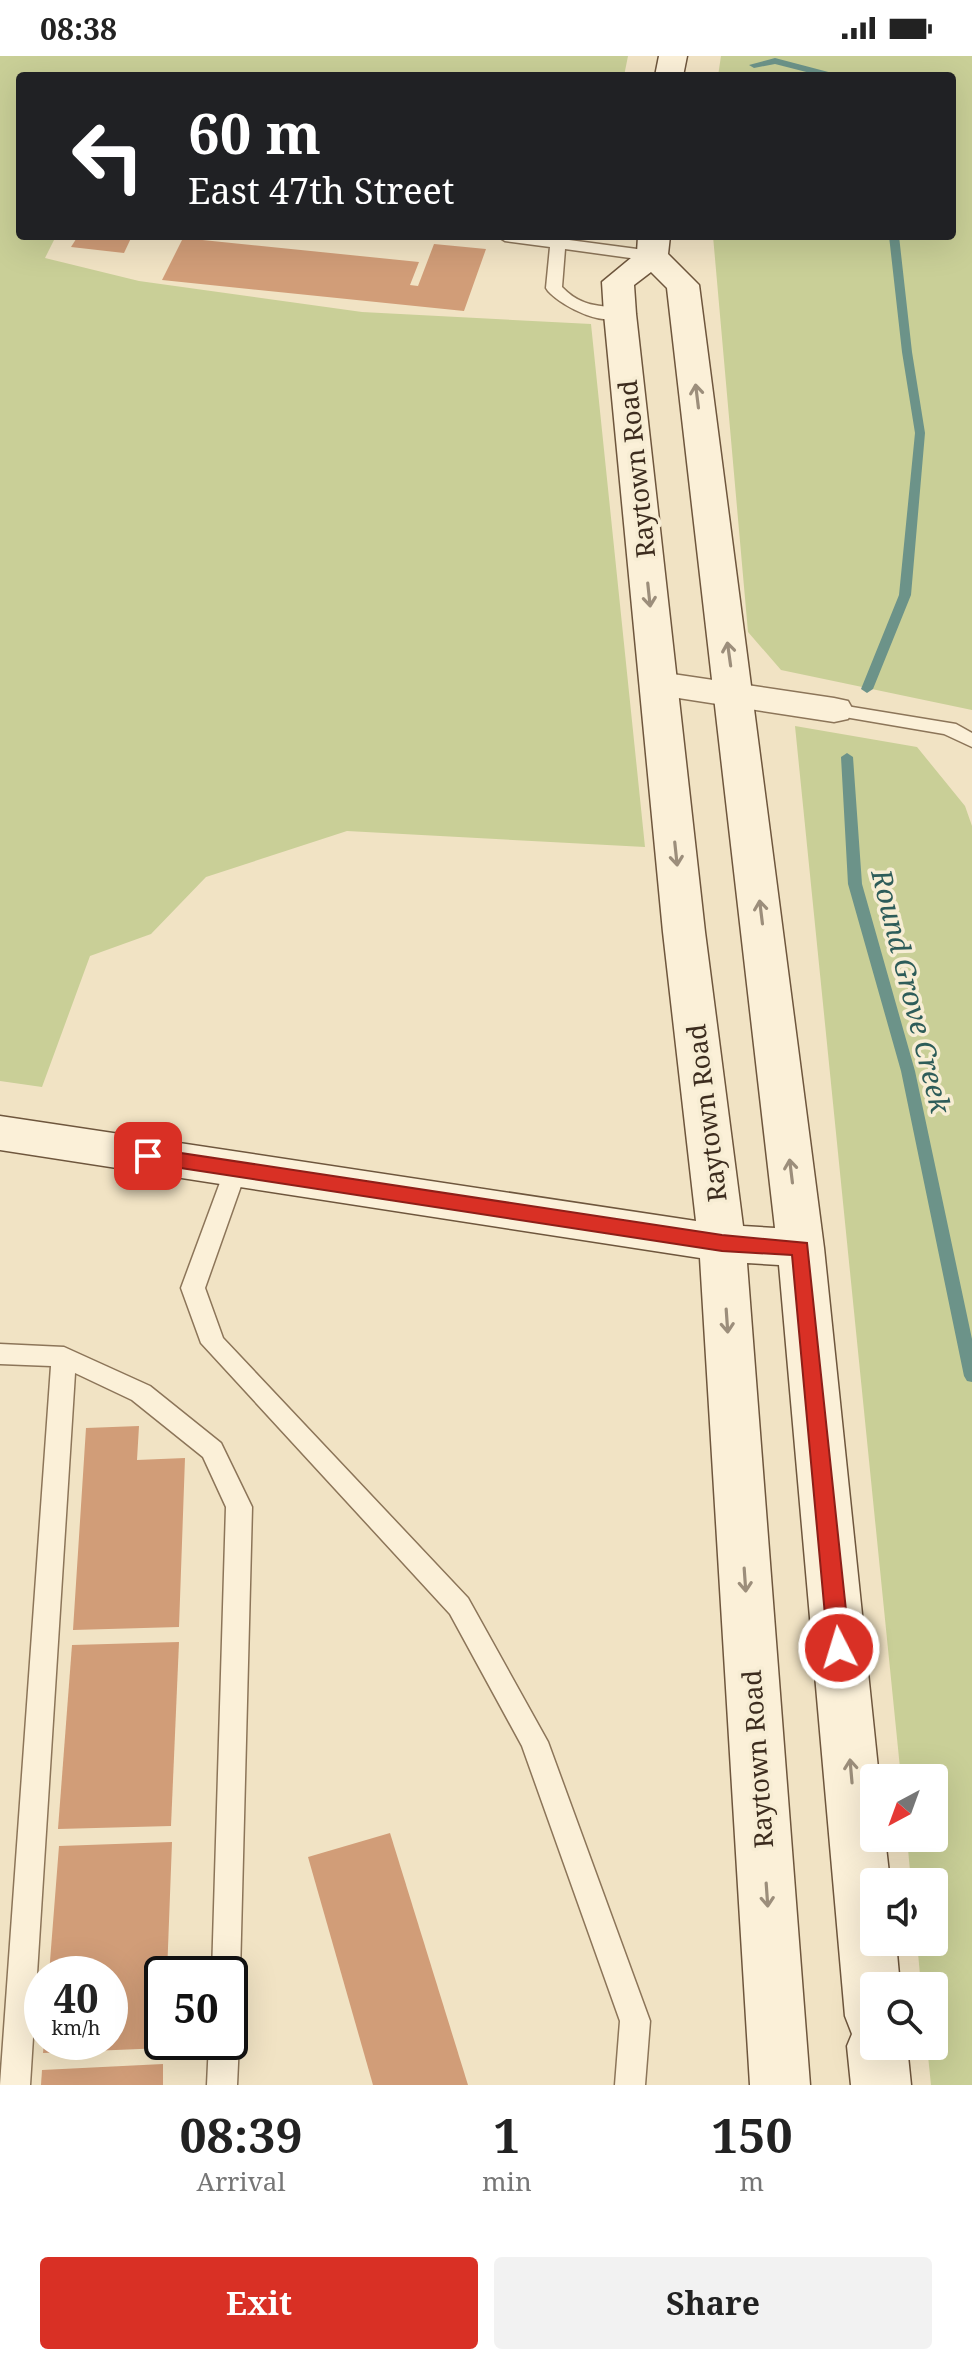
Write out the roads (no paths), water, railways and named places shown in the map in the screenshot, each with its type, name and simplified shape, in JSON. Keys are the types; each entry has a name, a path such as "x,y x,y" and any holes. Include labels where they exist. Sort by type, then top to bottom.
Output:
{"main road":[{"name":"Raytown Road","path":"653,246 618,282 620,314 722,1243 780,2085"},
{"path":"653,246 683,285 735,695 801,1248 870,1972"},
{"path":"659,684 834,710"},
{"path":"0,1133 722,1243 801,1248"},
{"path":"878,2060 881,2085"}],"lane":[{"path":"535,240 653,246"},
{"path":"558,243 554,288 569,305 583,310 620,314"},
{"path":"834,710 949,728 972,741"},
{"path":"236,1169 193,1288 213,1343 459,1606 534,1742 635,2021 630,2085"},
{"path":"0,1354 64,1357 141,1393 212,1450 239,1507 227,1956"},
{"path":"15,2085 64,1357"},
{"path":"222,2085 223,2060"}],"waterway":[{"name":"Round Grove Creek","path":"754,65 775,61 818,72"},
{"name":"Round Grove Creek","path":"867,689 905,595 920,433 894,240"},
{"name":"Round Grove Creek","path":"847,757 855,884 908,1071 972,1376"}]}
